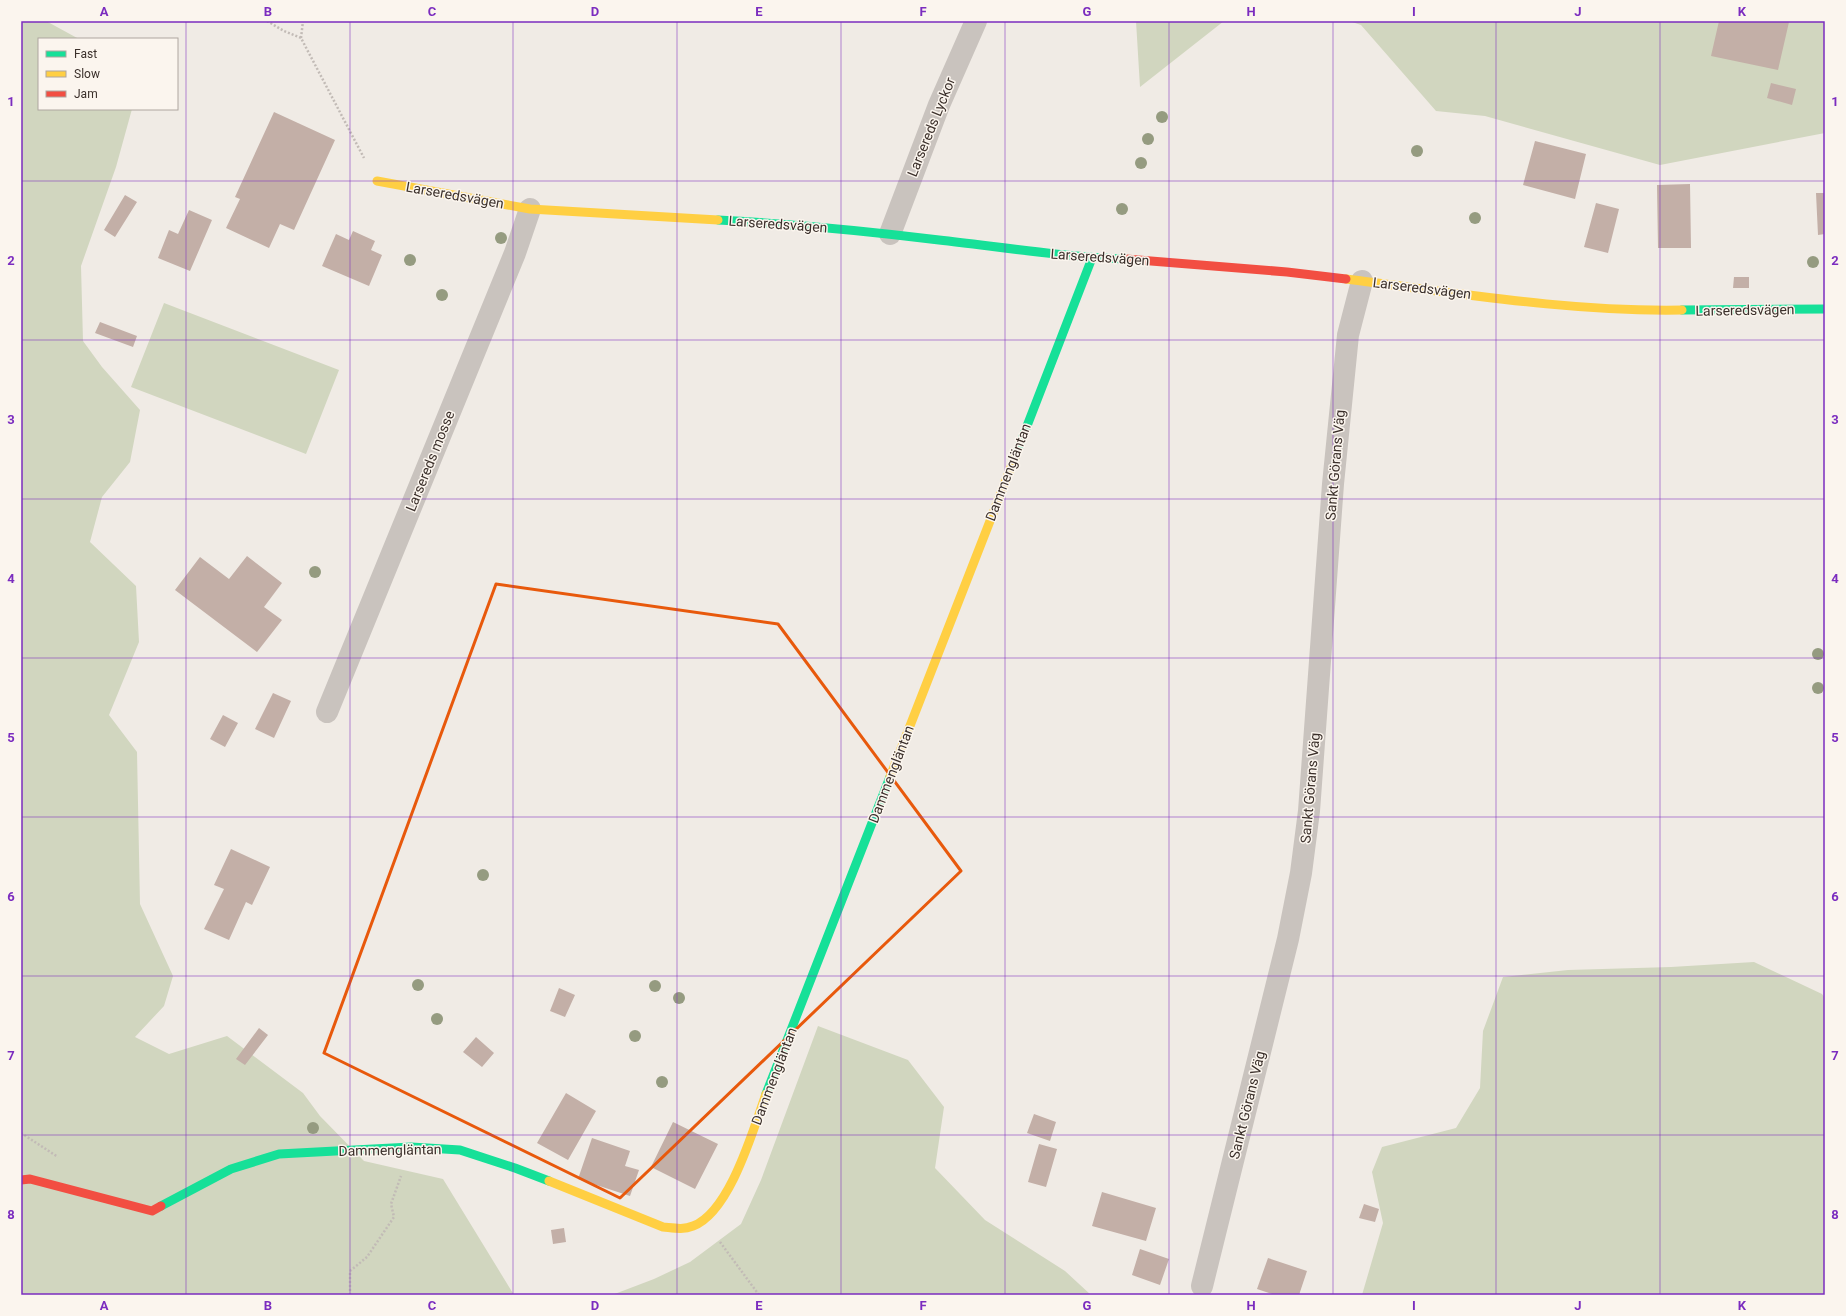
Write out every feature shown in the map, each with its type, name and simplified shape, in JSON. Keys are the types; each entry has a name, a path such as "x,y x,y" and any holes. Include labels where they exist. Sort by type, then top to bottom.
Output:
{"street":[{"name":"Larsereds Lyckor","path":"890,234 938,105 976,21"},
{"name":"Larseredsvägen","path":"376,181 530,209 786,224 890,234 1092,258 1147,260 1256,269 1539,303 1632,311 1825,309"},
{"name":"Larsereds mosse","path":"327,712 515,253 530,209"},
{"name":"Dammengläntan","path":"21,1180 30,1179 152,1211 231,1169 279,1154 411,1147 460,1150 515,1168 663,1227 686,1228 704,1220 718,1206 730,1188 1092,258"},
{"name":"Sankt Görans Väg","path":"1202,1286 1288,939 1301,873 1309,811 1333,484 1347,342 1362,281"}],"path":[{"path":"267,21 284,31 301,38"},
{"path":"303,21 301,38 376,181"},
{"path":"350,1295 350,1271 367,1258 394,1217 391,1204 411,1147"},
{"path":"704,1220 759,1295"}],"highlighted area":[{"path":"496,584 778,624 961,871 620,1198 324,1053"}],"green space":[{"path":"21,21 46,21 77,38 38,38 38,110 132,110 116,167 81,266 83,341 102,367 140,410 130,462 102,497 90,542 136,586 139,642 109,715 137,752 140,904 173,976 164,1006 135,1037 169,1054 227,1036 303,1093 320,1116 364,1161 443,1179 514,1295 21,1295"},
{"path":"1136,21 1224,21 1140,87"},
{"path":"1349,21 1825,21 1825,133 1660,165 1485,116 1436,111 1361,25"},
{"path":"164,303 339,370 306,454 131,387"},
{"path":"1754,962 1822,994 1825,998 1825,1295 1362,1295 1383,1223 1372,1172 1382,1147 1456,1128 1480,1088 1483,1031 1503,977 1568,970 1671,967"},
{"path":"818,1026 908,1060 944,1107 935,1168 985,1220 1065,1271 1091,1295 612,1295 654,1279 690,1262 741,1224 761,1180"}],"building":[{"path":"1719,21 1789,22 1778,70 1711,56"},
{"path":"1771,83 1796,89 1792,105 1767,98"},
{"path":"274,112 335,140 294,230 280,224 269,248 226,228 240,199 235,197"},
{"path":"1535,141 1586,154 1575,199 1523,185"},
{"path":"1690,184 1691,248 1658,248 1657,185"},
{"path":"1816,193 1825,193 1825,234 1818,235"},
{"path":"125,195 137,202 115,237 104,230"},
{"path":"1596,203 1619,209 1608,253 1584,247"},
{"path":"189,210 212,220 190,271 158,258 169,230 178,234"},
{"path":"353,231 375,241 371,250 382,255 369,286 322,266 336,234 349,240"},
{"path":"1734,277 1749,277 1749,288 1733,288"},
{"path":"100,322 137,336 133,347 95,333"},
{"path":"247,556 282,583 264,607 282,620 257,652 175,590 200,557 229,579"},
{"path":"273,693 291,701 274,738 255,729"},
{"path":"223,715 238,723 225,747 210,739"},
{"path":"231,849 270,867 252,905 246,902 229,940 204,929 224,889 214,885"},
{"path":"559,988 575,995 565,1017 550,1011"},
{"path":"259,1028 268,1035 245,1065 236,1059"},
{"path":"476,1037 494,1053 482,1067 463,1052"},
{"path":"566,1093 596,1111 568,1160 537,1143"},
{"path":"1034,1114 1056,1122 1050,1141 1027,1133"},
{"path":"673,1122 718,1144 695,1189 651,1167"},
{"path":"592,1138 630,1151 625,1166 639,1170 630,1196 578,1179"},
{"path":"1039,1144 1057,1149 1046,1187 1028,1182"},
{"path":"1102,1192 1156,1208 1146,1241 1092,1226"},
{"path":"1364,1204 1379,1209 1375,1222 1359,1218"},
{"path":"564,1228 566,1242 553,1244 551,1230"},
{"path":"1140,1249 1169,1259 1160,1285 1132,1275"},
{"path":"1268,1258 1307,1271 1299,1295 1275,1295 1257,1289"}],"traffic: fast":[{"path":"718,220 829,228 1056,254 1126,259"},
{"path":"1015,457 1092,258"},
{"path":"1682,310 1825,309"},
{"path":"766,1094 890,777"},
{"path":"161,1206 231,1169 279,1154 411,1147 460,1150 549,1181"}],"traffic: slow":[{"path":"377,181 530,209 718,220"},
{"path":"1346,279 1556,305 1640,310 1682,310"},
{"path":"890,777 1015,457"},
{"path":"549,1181 663,1227 682,1228 693,1226 706,1218 718,1205 729,1188 747,1148 766,1094"}],"traffic: jam":[{"path":"1126,259 1287,272 1346,279"},
{"path":"21,1180 30,1179 152,1211 161,1206"}]}
